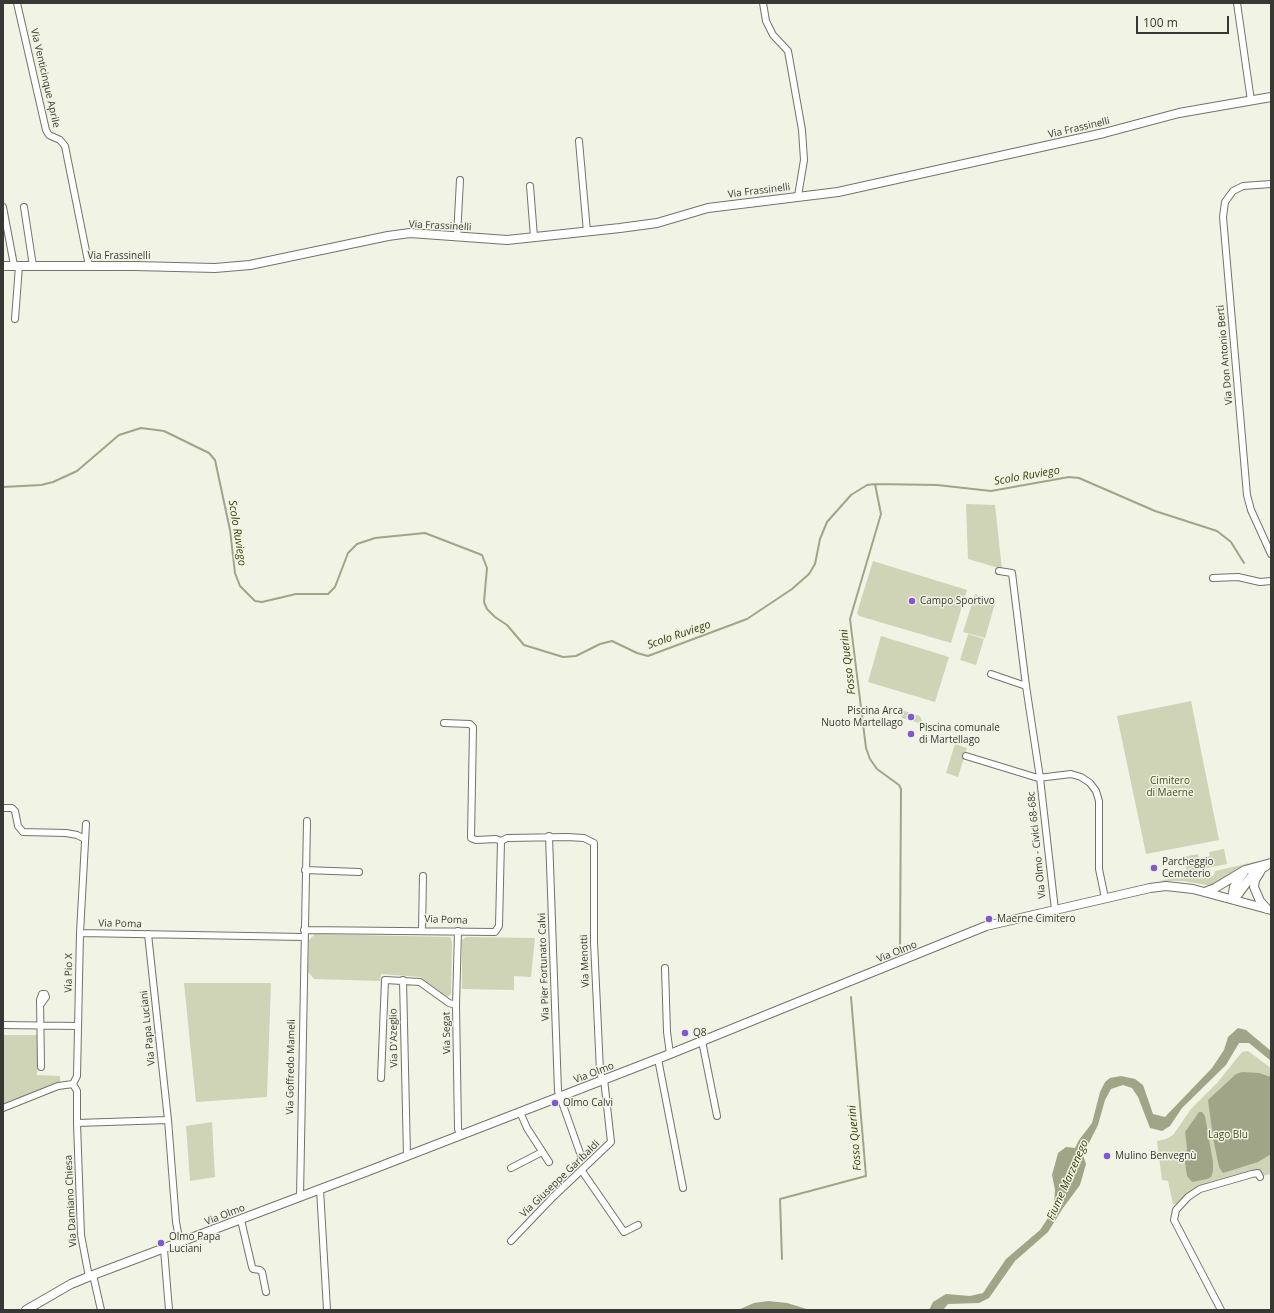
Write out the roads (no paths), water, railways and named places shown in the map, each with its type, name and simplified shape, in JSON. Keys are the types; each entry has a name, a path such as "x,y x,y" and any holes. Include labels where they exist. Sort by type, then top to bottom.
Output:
{"street":[{"name":"Via Venticinque Aprile","path":"17,3 46,130 49,135 60,140 65,146 89,266"},
{"name":"Via Frassinelli","path":"763,3 766,21 773,35 788,51 802,130 804,160 798,196"},
{"path":"1237,3 1251,101"},
{"name":"Via Frassinelli","path":"3,266 234,267 388,236 422,233 507,240 587,232 657,222 708,208 838,192 1104,134 1179,113 1271,97"},
{"path":"579,141 587,232"},
{"path":"457,236 460,180"},
{"name":"Via Don Antonio Berti","path":"1271,184 1243,186 1233,191 1225,202 1223,217 1247,496 1251,510 1271,554"},
{"path":"530,186 534,237"},
{"path":"3,207 16,265 15,319"},
{"path":"24,207 33,266"},
{"name":"Via Olmo - Civici 68-68c","path":"999,571 1012,573 1026,686 1040,778 1055,910"},
{"path":"1213,578 1238,577 1260,582 1271,581"},
{"path":"991,674 1026,686"},
{"path":"444,723 470,724 473,727 471,838 476,840 496,839 501,841 507,838 549,836"},
{"path":"966,756 1040,778 1065,774 1076,775 1086,779 1096,791 1100,806 1099,869 1105,898"},
{"path":"3,808 12,808 16,812 18,826 23,832 66,832 85,839"},
{"name":"Via Goffredo Mameli","path":"300,1197 306,821"},
{"name":"Via Pio X","path":"77,1122 77,1091 73,1084 77,1076 80,933 86,824"},
{"name":"Via Menotti","path":"549,836 584,838 593,841 595,846 594,942 599,1063 603,1080"},
{"name":"Via Pier Fortunato Calvi","path":"549,836 559,1097"},
{"name":"Via Poma","path":"304,930 422,930 491,932 497,930 501,841"},
{"path":"1233,900 1253,874 1271,863"},
{"path":"1205,892 1215,888 1245,870 1271,863"},
{"path":"1263,868 1255,880 1254,887 1260,901 1269,910"},
{"path":"305,870 359,872"},
{"path":"1233,900 1234,887 1245,870"},
{"path":"422,930 423,876"},
{"name":"Via Olmo","path":"27,1310 71,1284 320,1190 670,1054 986,926 1150,888 1166,886 1181,887 1205,892 1269,910"},
{"name":"Via Segat","path":"458,931 456,1005 458,1129 460,1135"},
{"name":"Via Poma","path":"80,933 304,937"},
{"name":"Via Papa Luciani","path":"148,934 168,1120 176,1222 180,1243"},
{"path":"665,968 666,1032 670,1054"},
{"path":"381,1078 384,982 387,979 420,982 449,1003 456,1005"},
{"name":"Via D'Azeglio","path":"403,980 407,1156"},
{"path":"41,1004 41,1067"},
{"path":"3,1025 78,1026"},
{"path":"702,1041 717,1116"},
{"path":"658,1058 683,1188"},
{"name":"Via Giuseppe Garibaldi","path":"511,1241 553,1197 611,1142 603,1080"},
{"path":"3,1108 58,1086 73,1084"},
{"path":"559,1097 580,1153"},
{"path":"520,1112 527,1128 549,1162"},
{"path":"77,1122 168,1120"},
{"name":"Via Damiano Chiesa","path":"77,1122 81,1235 91,1276"},
{"path":"511,1168 542,1152"},
{"path":"582,1171 624,1232 638,1225"},
{"path":"1221,1310 1174,1220 1176,1210 1188,1197 1200,1189 1252,1174 1258,1173 1260,1177"},
{"path":"320,1190 327,1310"},
{"path":"240,1220 252,1267 262,1272 266,1292"},
{"path":"164,1249 169,1310"},
{"path":"91,1276 101,1310"}],"water":[{"name":"Fiume Marzenego","path":"1238,1028 1246,1030 1271,1051 1271,1061 1249,1043 1239,1043 1226,1065 1182,1108 1170,1126 1162,1131 1150,1128 1138,1097 1132,1088 1123,1085 1111,1089 1105,1100 1098,1125 1083,1155 1086,1164 1080,1185 1048,1232 1015,1261 989,1298 979,1303 948,1304 943,1310 929,1310 933,1302 946,1294 970,1296 983,1293 1006,1259 1040,1230 1050,1215 1054,1204 1055,1190 1052,1175 1058,1153 1066,1147 1075,1148 1092,1123 1100,1092 1105,1082 1110,1078 1121,1076 1135,1079 1143,1085 1153,1114 1165,1117 1212,1068 1224,1050 1228,1037"},
{"path":"1242,1072 1259,1073 1271,1077 1271,1154 1258,1162 1223,1173 1219,1167 1213,1138 1208,1100 1236,1074"},
{"path":"1199,1112 1202,1112 1205,1116 1213,1162 1213,1171 1211,1177 1192,1182 1187,1176 1185,1162 1187,1148 1185,1132"},
{"path":"768,1301 787,1303 810,1310 738,1310 754,1303"}],"waterway":[{"name":"Scolo Ruviego","path":"3,487 41,485 53,482 77,471 119,435 141,428 164,431 209,453 215,460 230,530 235,573 240,586 255,601 262,602 296,594 328,594 335,587 348,553 357,544 375,538 425,533 482,555 487,568 484,602 487,609 495,617 507,625 524,645 563,657 576,656 600,644 612,641 637,653 648,656 747,619 792,589 809,574 815,564 820,539 827,522 851,495 867,485 937,485 991,491 1069,477 1079,478 1155,511 1217,531 1231,542 1244,563"},
{"name":"Fosso Querini","path":"875,484 881,514 850,619 866,748 870,759 877,769 899,785 901,789 900,949"},
{"name":"Fosso Querini","path":"782,1259 780,1199 866,1176 851,997"}],"place":[{"name":"Campo Sportivo","path":"912,601"},
{"name":"Piscina Arca Nuoto Martellago","path":"911,717"},
{"name":"Piscina comunale di Martellago","path":"911,734"},
{"name":"Parcheggio Cemeterio","path":"1154,868"},
{"name":"Maerne Cimitero","path":"989,919"},
{"name":"Q8","path":"685,1033"},
{"name":"Olmo Calvi","path":"555,1103"},
{"name":"Mulino Benvegnù","path":"1107,1156"},
{"name":"Olmo Papa Luciani","path":"161,1243"}],"park label":[{"name":"Cimitero di Maerne","path":"1170,786"},
{"name":"Lago Blu","path":"1228,1135"}]}
